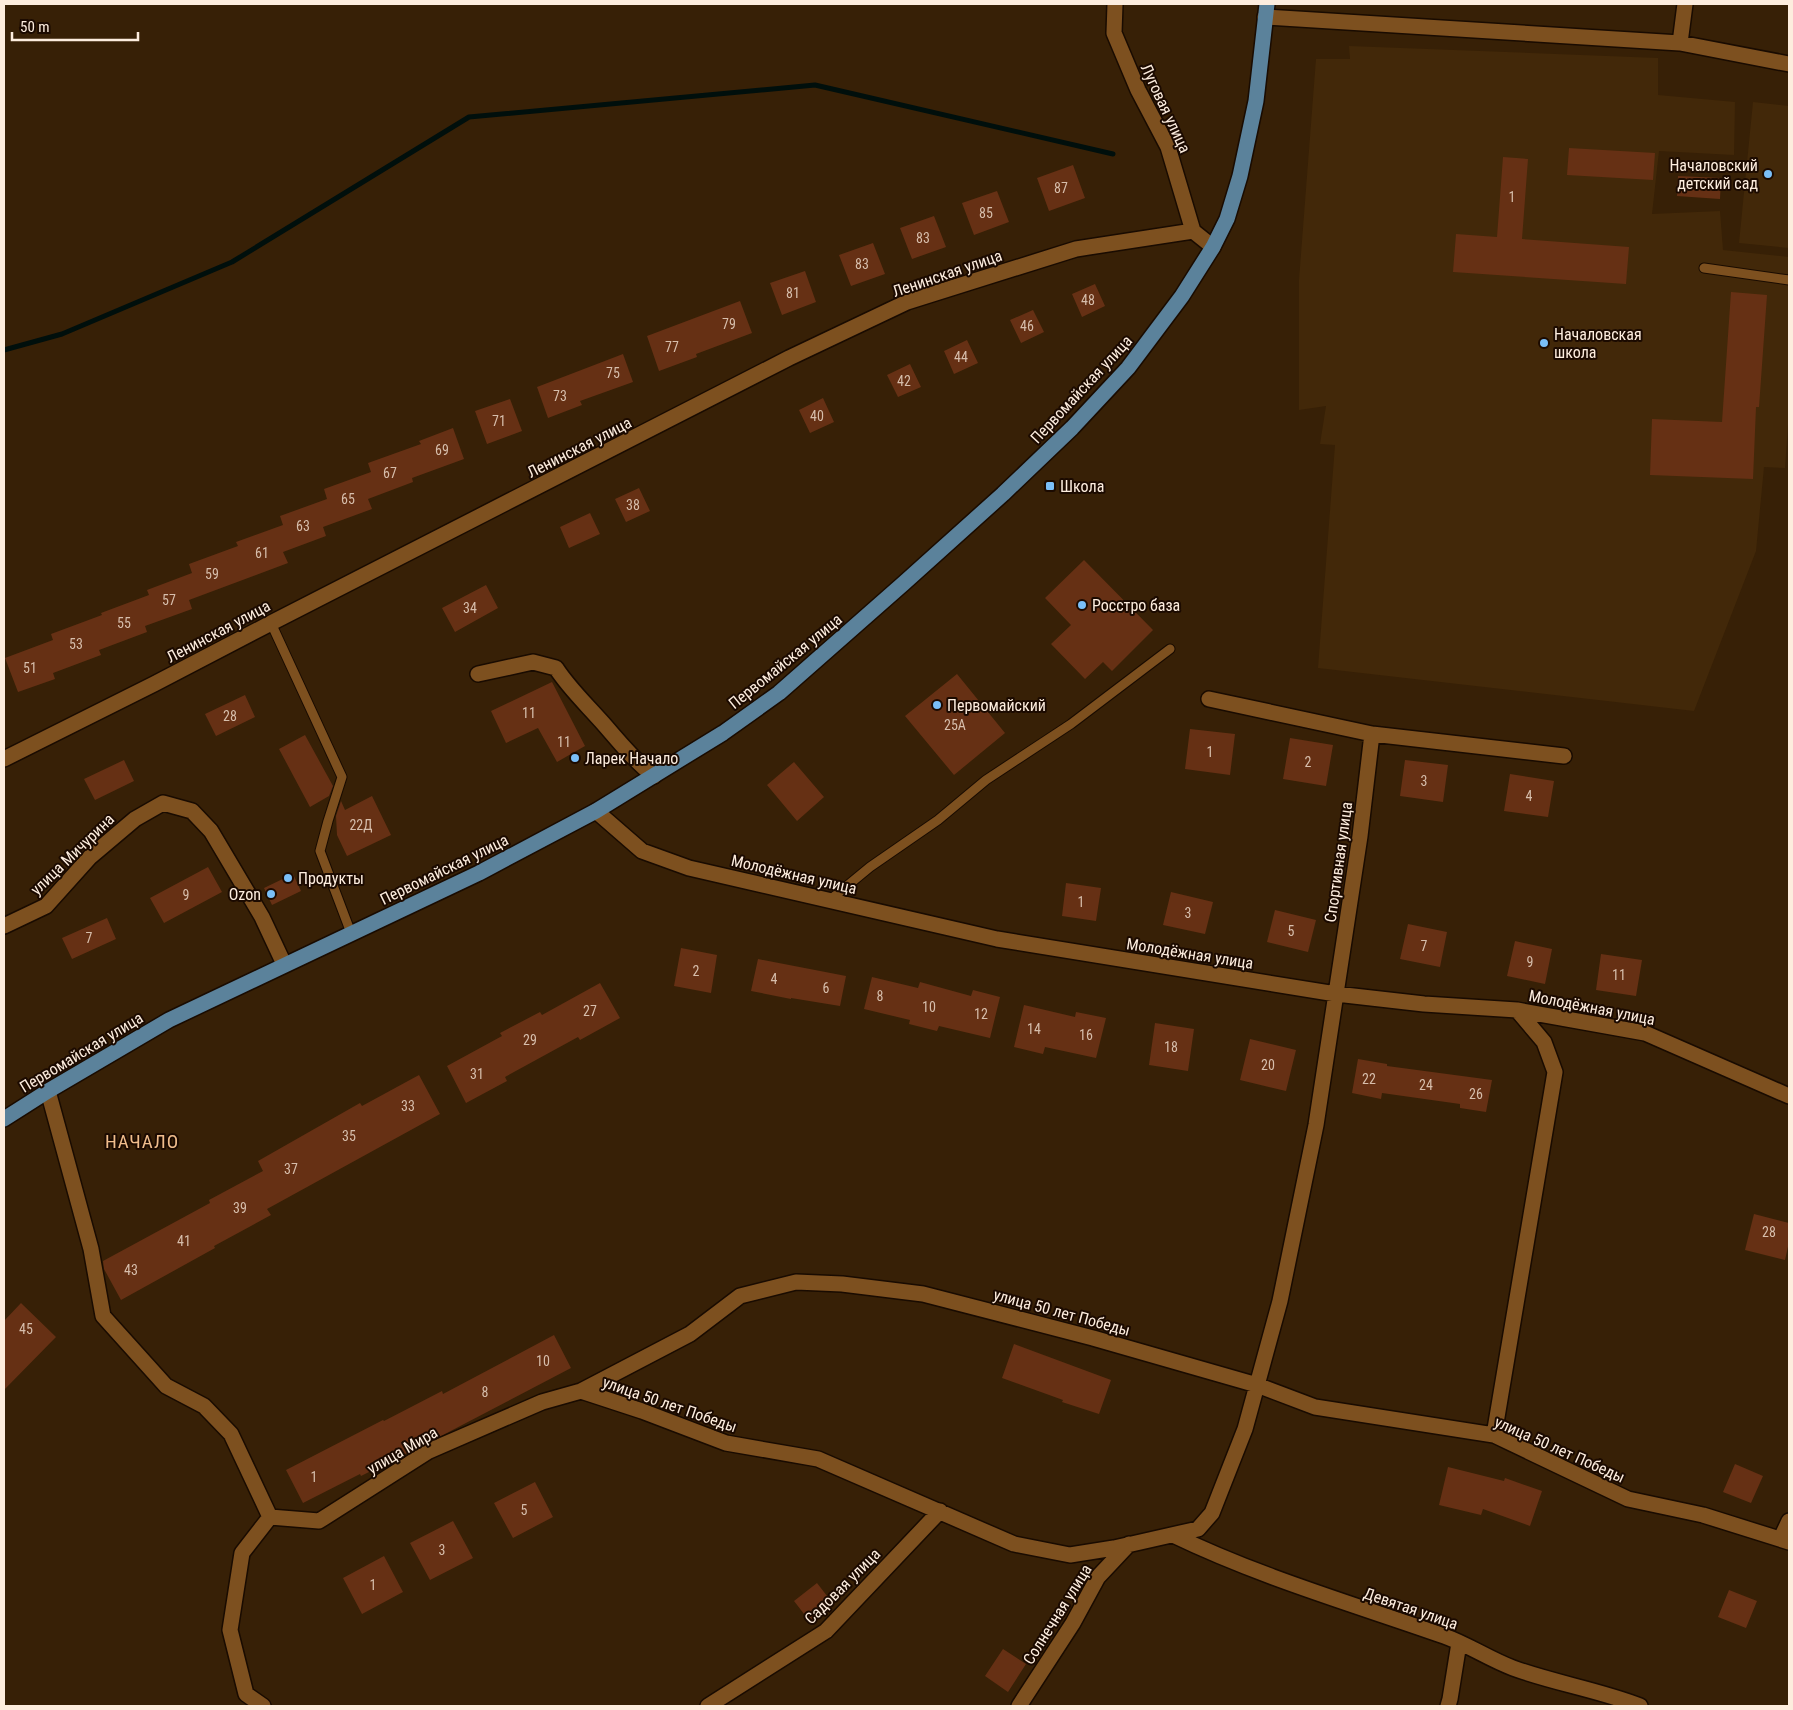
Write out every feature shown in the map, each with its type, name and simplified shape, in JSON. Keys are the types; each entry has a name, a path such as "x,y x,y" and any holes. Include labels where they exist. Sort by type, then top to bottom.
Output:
{"main road":[{"name":"Первомайская улица","path":"4,1119 169,1020 479,873 596,811 722,733 779,692 911,577 1032,467 1072,428 1128,368 1178,300 1213,246 1227,219 1240,176 1256,101 1266,11"}],"street":[{"name":"Луговая улица","path":"1115,4 1114,33 1138,90 1168,147 1193,231"},
{"path":"1680,43 1685,4"},
{"path":"1266,11 1680,43 1789,64"},
{"path":"1193,231 1213,246"},
{"name":"Ленинская улица","path":"4,759 789,358 906,302 1076,249 1193,231"},
{"path":"478,674 533,662 556,668 568,686 637,763 654,776"},
{"path":"1209,699 1372,734 1564,756"},
{"name":"Спортивная улица","path":"1336,994 1360,836 1372,734"},
{"name":"улица Мичурина","path":"4,926 46,906 90,857 135,818 163,803 192,811 211,831 262,917 284,964"},
{"name":"Молодёжная улица","path":"596,811 642,851 689,868 997,939 1336,994 1424,1004 1517,1010 1645,1033 1789,1096"},
{"name":"улица 50 лет Победы","path":"580,1391 642,1411 726,1443 818,1460 1014,1544 1070,1555 1198,1529 1212,1514 1245,1428 1280,1301 1314,1133 1336,994"},
{"path":"1494,1435 1555,1072 1544,1042 1517,1010"},
{"path":"48,1091 91,1249 103,1316 166,1386 204,1406 231,1434 270,1517 242,1553 230,1630 246,1694 263,1706"},
{"name":"улица 50 лет Победы","path":"580,1391 690,1334 740,1296 796,1282 842,1284 923,1294 1093,1338 1257,1385 1315,1407 1494,1435 1628,1499 1703,1515 1785,1540"},
{"name":"улица Мира","path":"270,1517 319,1521 429,1451 542,1402 580,1391"},
{"name":"Садовая улица","path":"708,1706 826,1631 940,1512"},
{"path":"1785,1540 1789,1521"},
{"name":"Девятая улица","path":"1173,1535 1208,1552 1365,1610 1446,1637 1512,1668 1640,1706"},
{"name":"Солнечная улица","path":"1020,1706 1073,1623 1098,1577 1129,1544"},
{"path":"1448,1706 1459,1643"}],"lane":[{"path":"1704,268 1789,280"},
{"path":"271,623 342,778 320,851 351,933"},
{"path":"830,900 870,867 938,820 986,780 1070,724 1170,649"}],"shaded area":[{"name":"Началовская школа","path":"1349,46 1658,58 1658,95 1735,102 1734,155 1659,151 1652,214 1720,211 1723,250 1789,257 1789,411 1785,468 1764,467 1756,551 1694,711 1318,668 1335,445 1320,444 1326,406 1299,410 1299,280 1316,59 1350,59"},
{"name":"Началовский детский сад","path":"1753,102 1789,106 1789,248 1739,243"}],"building":[{"path":"1569,148 1655,153 1653,180 1567,175"},
{"path":"1503,157 1528,159 1522,239 1629,247 1626,284 1453,272 1456,234 1497,237"},
{"path":"1073,165 1085,198 1049,211 1037,178"},
{"path":"1678,176 1721,178 1720,199 1677,196"},
{"path":"997,191 1009,222 974,235 962,203"},
{"path":"934,216 946,247 912,259 900,228"},
{"path":"873,243 885,274 851,286 839,255"},
{"path":"805,271 816,302 782,315 770,283"},
{"path":"1095,284 1105,306 1082,317 1072,294"},
{"path":"1731,292 1767,295 1759,407 1756,407 1753,479 1650,475 1652,419 1722,422"},
{"path":"740,301 752,333 696,354 697,357 659,371 647,336"},
{"path":"1033,310 1044,332 1021,343 1010,320"},
{"path":"967,340 978,363 954,374 944,351"},
{"path":"623,354 633,382 580,401 582,405 548,418 537,387"},
{"path":"910,364 921,387 898,397 887,375"},
{"path":"823,398 834,422 810,433 799,410"},
{"path":"510,399 522,431 487,444 475,411"},
{"path":"453,428 464,459 412,478 413,482 368,499 372,509 323,527 326,536 283,552 288,563 189,600 192,609 145,626 147,632 99,650 101,655 53,673 55,679 18,692 5,658 53,640 51,634 149,595 147,590 192,573 189,564 238,546 236,542 283,525 280,516 327,499 324,489 371,472 368,463 421,444 419,441"},
{"path":"639,488 650,511 626,522 615,499"},
{"path":"590,513 600,534 569,548 560,527"},
{"path":"1084,560 1153,630 1112,671 1103,662 1085,679 1051,644 1071,625 1045,598"},
{"path":"486,585 498,608 455,632 442,608"},
{"path":"957,674 1005,733 954,775 905,716"},
{"path":"552,682 585,746 557,762 538,728 506,743 491,711"},
{"path":"245,695 255,717 216,736 205,714"},
{"path":"1190,729 1235,734 1230,775 1185,769"},
{"path":"305,735 333,786 329,796 310,807 279,749"},
{"path":"1290,738 1333,745 1326,786 1283,779"},
{"path":"124,760 134,781 95,800 84,779"},
{"path":"1405,760 1448,765 1443,802 1400,796"},
{"path":"794,762 824,797 797,821 767,785"},
{"path":"1510,774 1554,781 1548,817 1504,811"},
{"path":"372,796 391,835 347,856 337,835 336,816 341,801 345,810"},
{"path":"208,867 222,892 164,923 150,898"},
{"path":"293,874 301,891 272,905 264,888"},
{"path":"1066,883 1101,888 1096,921 1062,916"},
{"path":"1171,892 1213,902 1205,934 1163,925"},
{"path":"1275,910 1316,920 1308,952 1267,942"},
{"path":"107,918 116,939 72,959 62,938"},
{"path":"1408,924 1447,932 1440,967 1400,959"},
{"path":"1515,941 1552,949 1545,984 1507,976"},
{"path":"681,948 717,955 711,993 674,986"},
{"path":"1601,954 1642,960 1636,996 1596,990"},
{"path":"758,959 846,976 840,1006 751,991"},
{"path":"872,977 918,988 920,982 971,996 973,990 1000,997 990,1038 939,1026 937,1031 909,1024 910,1020 864,1009"},
{"path":"600,983 620,1018 580,1040 578,1037 505,1077 507,1081 466,1103 447,1066 502,1036 500,1033 540,1012 542,1015"},
{"path":"1024,1005 1075,1017 1076,1012 1106,1018 1096,1058 1045,1047 1043,1054 1014,1047"},
{"path":"1155,1023 1194,1029 1188,1071 1149,1065"},
{"path":"1250,1039 1296,1050 1286,1091 1240,1080"},
{"path":"1358,1059 1387,1064 1387,1066 1492,1080 1486,1112 1460,1108 1460,1104 1382,1093 1381,1099 1352,1093"},
{"path":"419,1075 440,1114 267,1209 271,1215 121,1300 104,1269 103,1261 210,1203 209,1200 263,1171 258,1161 360,1103 362,1106"},
{"path":"1754,1214 1789,1223 1789,1242 1785,1260 1745,1250"},
{"path":"21,1303 56,1337 4,1390 4,1321"},
{"path":"554,1335 571,1368 443,1435 303,1503 286,1470 442,1391 443,1394"},
{"path":"1014,1344 1111,1380 1099,1414 1062,1402 1063,1400 1002,1378"},
{"path":"1735,1464 1763,1476 1751,1503 1723,1492"},
{"path":"1448,1467 1504,1481 1505,1478 1542,1491 1530,1526 1483,1509 1481,1515 1439,1505"},
{"path":"535,1482 553,1517 513,1538 494,1503"},
{"path":"453,1521 473,1558 430,1580 410,1543"},
{"path":"384,1556 403,1592 362,1614 343,1578"},
{"path":"817,1583 834,1605 811,1623 794,1601"},
{"path":"1729,1590 1757,1601 1746,1628 1718,1617"},
{"path":"1003,1649 1026,1664 1008,1692 985,1676"}],"waterway":[{"path":"4,350 62,334 232,262 469,117 815,85 1113,154"}],"place":[{"name":"Началовский детский сад","path":"1768,174"},
{"name":"Началовская школа","path":"1544,343"},
{"name":"Школа","path":"1050,486"},
{"name":"Росстро база","path":"1082,605"},
{"name":"Первомайский","path":"937,705"},
{"name":"Ларек Начало","path":"575,758"},
{"name":"Продукты","path":"288,878"},
{"name":"Ozon","path":"271,894"}],"district":[{"name":"НАЧАЛО","path":"142,1141"}]}
